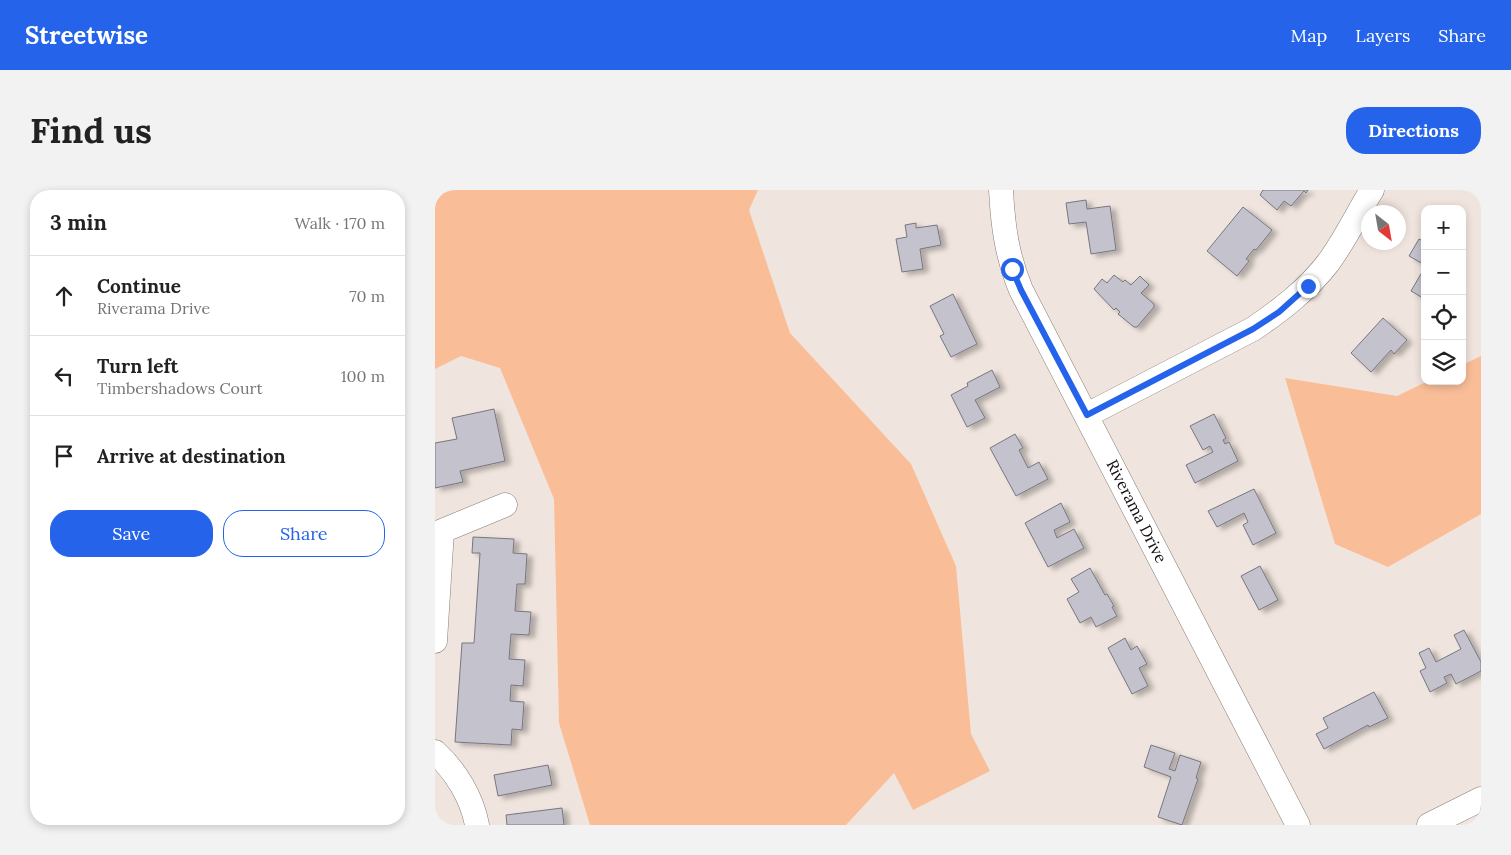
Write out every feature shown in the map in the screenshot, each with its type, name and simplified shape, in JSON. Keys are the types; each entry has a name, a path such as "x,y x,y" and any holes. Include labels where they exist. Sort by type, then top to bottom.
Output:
{"street":[{"name":"Riverama Drive","path":"1001,190 1006,247 1012,269 1021,290 1298,825"},
{"path":"1087,415 1253,329 1279,312 1308,286 1328,263 1372,190"},
{"path":"435,641 439,533 505,505"},
{"path":"435,752 445,762 469,797 475,812 477,825"},
{"path":"1429,825 1481,799"}],"shaded area":[{"path":"435,190 758,190 749,210 790,333 911,464 956,566 971,734 990,771 913,810 894,773 846,825 590,825 559,723 554,499 500,368 461,356 435,369"},
{"path":"1481,356 1481,514 1388,567 1335,544 1285,378 1397,396 1421,384 1466,385 1466,363"}],"building":[{"path":"1263,190 1308,190 1306,193 1304,191 1291,206 1284,201 1277,210 1260,195"},
{"path":"1086,200 1087,209 1110,206 1116,250 1091,254 1086,222 1069,224 1066,203"},
{"path":"1243,207 1272,230 1246,259 1249,261 1237,276 1207,251"},
{"path":"916,223 916,228 937,225 941,245 920,249 923,269 902,272 896,239 907,237 905,225"},
{"path":"1419,239 1421,240 1421,263 1409,256"},
{"path":"1421,274 1421,297 1411,291"},
{"path":"1114,275 1131,285 1140,276 1149,285 1141,293 1154,304 1154,307 1137,327 1134,327 1118,314 1120,312 1116,308 1114,310 1094,289 1102,279 1107,283"},
{"path":"953,294 977,344 951,357 940,336 944,334 930,306"},
{"path":"1383,318 1407,340 1394,354 1391,350 1371,372 1351,353"},
{"path":"992,370 1000,387 975,400 985,418 967,427 951,395 968,386 967,383"},
{"path":"494,409 505,461 460,471 463,482 435,488 435,443 457,439 452,418"},
{"path":"1214,414 1226,438 1223,440 1225,444 1229,442 1238,461 1195,483 1186,465 1213,452 1210,446 1203,450 1190,426"},
{"path":"1015,434 1023,448 1019,450 1028,468 1039,462 1048,479 1016,496 990,448"},
{"path":"1254,489 1276,533 1253,545 1243,525 1248,522 1244,513 1217,527 1208,511"},
{"path":"1061,503 1070,522 1054,530 1057,538 1074,529 1084,548 1048,567 1025,523"},
{"path":"473,537 514,539 513,553 527,554 525,584 517,584 515,611 531,612 529,635 511,634 509,659 525,660 523,686 511,685 510,701 524,702 522,730 512,729 511,745 455,742 462,643 474,643 480,553 472,553"},
{"path":"1260,566 1278,600 1259,610 1241,576"},
{"path":"1090,568 1105,595 1107,594 1114,606 1112,607 1117,616 1096,627 1091,617 1080,623 1067,599 1079,592 1071,579"},
{"path":"1464,630 1481,662 1481,671 1456,684 1451,674 1444,677 1447,683 1430,692 1420,671 1426,668 1419,653 1429,648 1436,662 1461,649 1454,635"},
{"path":"1125,638 1131,650 1137,646 1147,664 1139,668 1148,686 1132,694 1108,648"},
{"path":"1374,692 1388,718 1369,727 1368,725 1324,749 1316,734 1328,728 1323,718"},
{"path":"1151,745 1175,753 1169,769 1175,771 1180,755 1201,762 1196,778 1198,779 1182,825 1158,817 1171,777 1144,767"},
{"path":"548,765 552,785 498,796 494,775"},
{"path":"562,808 564,825 507,825 506,815"}],"route":[{"path":"1012,269 1021,290 1087,415 1253,329 1279,312 1308,286"}]}
